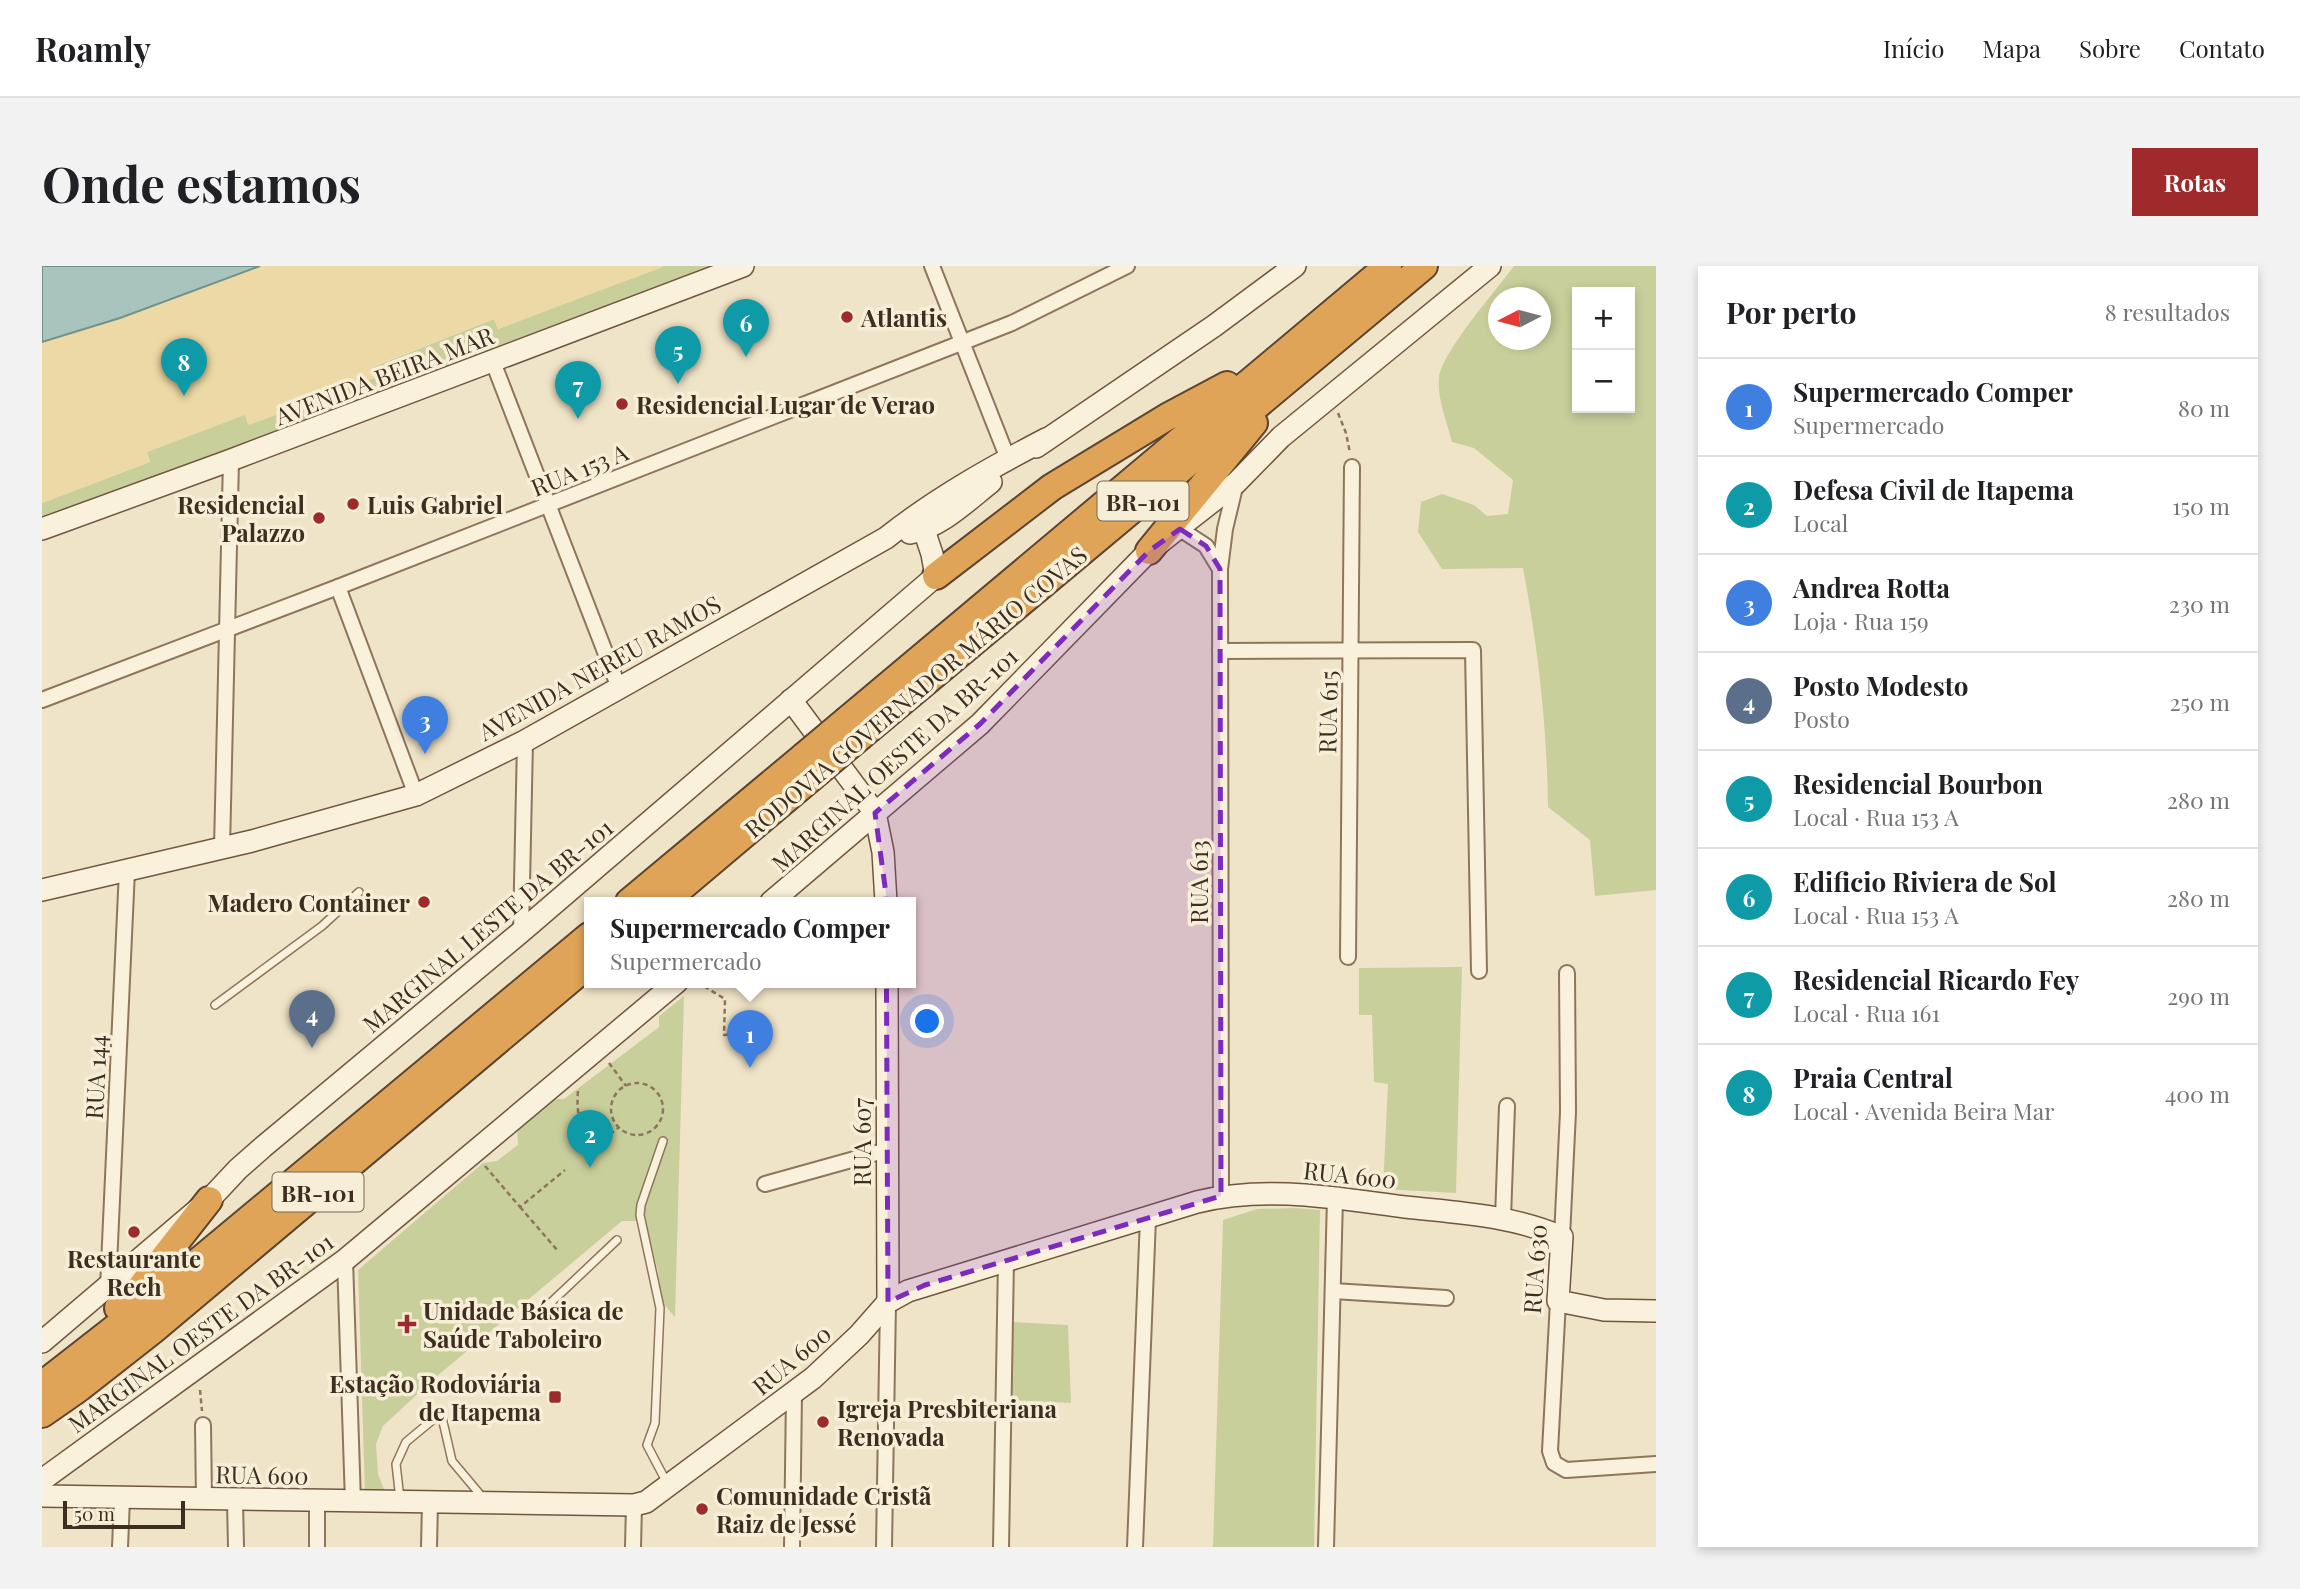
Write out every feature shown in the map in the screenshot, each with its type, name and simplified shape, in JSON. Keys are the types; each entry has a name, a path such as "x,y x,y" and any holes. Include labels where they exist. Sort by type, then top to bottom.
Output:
{"highway":[{"name":"RODOVIA GOVERNADOR MÁRIO COVAS","path":"636,897 855,728 1283,368 1388,266"},
{"name":"RODOVIA GOVERNADOR MÁRIO COVAS","path":"1283,368 1424,266"},
{"path":"1149,551 1283,368"},
{"path":"936,576 1052,487 1167,417 1283,368"},
{"name":"RODOVIA GOVERNADOR MÁRIO COVAS","path":"669,897 811,764"},
{"name":"BR-101","path":"42,1385 164,1289 584,940"},
{"name":"BR-101","path":"42,1414 152,1331 584,968"},
{"path":"42,1371 59,1354 135,1293 209,1200"}],"main road":[{"name":"AVENIDA BEIRA MAR","path":"42,529 743,266"},
{"name":"AVENIDA NEREU RAMOS","path":"886,538 924,530 957,509 1045,439 1183,347 1273,273 1295,266"},
{"name":"MARGINAL OESTE DA BR-101","path":"777,897 980,724 1149,551 1236,483 1281,438 1490,266"},
{"name":"AVENIDA NEREU RAMOS","path":"42,890 348,816 416,794 525,741 886,538 942,498 1045,439"},
{"path":"936,576 924,522 942,498"},
{"name":"MARGINAL LESTE DA BR-101","path":"42,1342 209,1200 263,1147 521,932 936,576"},
{"path":"791,700 875,813 883,852 886,897"},
{"name":"MARGINAL OESTE DA BR-101","path":"42,1480 345,1260 670,988"},
{"name":"RUA 607","path":"887,988 888,1302"},
{"name":"RUA 600","path":"42,1496 634,1505 646,1502 669,1486 828,1366 888,1302 908,1292 1006,1260 1221,1196 1267,1193 1335,1198 1503,1218 1535,1226 1562,1237"},
{"name":"RUA 630","path":"1558,1301 1562,1237"},
{"path":"1558,1301 1604,1310 1656,1311"}],"street":[{"path":"932,266 1009,458"},
{"name":"RUA 153 A","path":"42,699 549,505 1033,313 1127,266"},
{"path":"493,362 620,688"},
{"path":"222,848 231,460"},
{"name":"RUA 615","path":"1348,957 1352,467"},
{"name":"RUA 613","path":"1221,1196 1220,569 1225,529 1236,483"},
{"path":"1180,528 1206,546 1220,569"},
{"path":"338,587 416,794"},
{"path":"1220,651 1473,650 1479,971"},
{"path":"521,932 525,741"},
{"name":"RUA 144","path":"108,1287 127,870"},
{"name":"RUA 630","path":"1562,1237 1568,1098 1567,973"},
{"path":"1503,1218 1507,1106"},
{"path":"765,1184 887,1150"},
{"path":"1326,1547 1335,1198"},
{"path":"1135,1547 1148,1218"},
{"path":"345,1260 352,1502"},
{"path":"1001,1547 1006,1260"},
{"path":"1333,1291 1446,1298"},
{"name":"RUA 630","path":"1558,1301 1551,1458 1566,1470 1656,1464"},
{"path":"884,1547 888,1302"},
{"path":"792,1547 794,1393"},
{"path":"203,1425 204,1500"},
{"path":"120,1547 122,1499"},
{"path":"235,1500 236,1547"},
{"path":"317,1501 317,1547"},
{"path":"429,1547 430,1503"},
{"path":"633,1547 634,1505"}],"lane":[{"path":"215,1005 322,926 359,892"},
{"path":"663,1141 640,1215 660,1308 655,1423 647,1445 669,1486"},
{"path":"543,1310 617,1240"},
{"path":"401,1503 396,1464 407,1441 442,1413 452,1461 487,1504"}],"path":[{"path":"1328,398 1346,433 1352,467"},
{"path":"707,988 725,999 724,1035 731,1034"},
{"path":"602,1045 612,1069 626,1086"},
{"path":"634,1083 649,1086 661,1097 664,1113 657,1127 648,1134 627,1134 618,1128 613,1120 612,1100 626,1086 634,1083"},
{"path":"579,1091 578,1115 586,1138 594,1147"},
{"path":"590,1150 618,1128"},
{"path":"474,1154 558,1251"},
{"path":"520,1207 565,1170"},
{"path":"198,1366 203,1425"}],"highlighted area":[{"path":"1180,529 1206,546 1220,569 1221,1196 925,1285 888,1302 886,894 875,813 980,724 1149,551"}],"green space":[{"path":"662,266 713,266 42,520 42,503 150,462 147,452 245,414 248,424 376,377 373,367 494,319 498,329"},
{"path":"1514,266 1656,266 1656,890 1595,896 1590,840 1548,807 1541,687 1523,568 1442,569 1418,532 1421,502 1442,494 1474,505 1487,516 1508,514 1513,480 1474,448 1452,442 1439,386 1442,367 1449,353 1488,299 1488,350 1551,350 1551,287 1498,287"},
{"path":"1462,967 1456,1193 1383,1189 1388,1084 1374,1082 1372,1015 1359,1015 1359,968"},
{"path":"684,996 675,1317 661,1301 658,1271 641,1221 622,1221 436,1377 383,1426 376,1444 378,1474 385,1492 365,1493 358,1270 483,1163 497,1161 518,1145 517,1130 555,1099 564,1099 659,1027 659,1016"},
{"path":"1257,1209 1320,1210 1314,1547 1213,1547 1223,1220"},
{"path":"1012,1322 1068,1325 1071,1403 1011,1400"}],"sand":[{"path":"260,266 663,267 498,329 494,319 373,366 377,377 249,425 245,415 147,452 150,462 42,503 42,342 120,318"}],"water":[{"path":"42,266 260,266 120,318 42,342"}],"place":[{"name":"Atlantis","path":"847,317"},
{"name":"Edificio Riviera de Sol","path":"746,357"},
{"name":"Residencial Bourbon","path":"678,384"},
{"name":"Praia Central","path":"184,396"},
{"name":"Residencial Lugar de Verao","path":"622,404"},
{"name":"Residencial Ricardo Fey","path":"578,419"},
{"name":"Luis Gabriel","path":"353,504"},
{"name":"Residencial Palazzo","path":"319,518"},
{"name":"Andrea Rotta","path":"425,754"},
{"name":"Madero Container","path":"424,902"},
{"name":"Posto Modesto","path":"312,1048"},
{"name":"Supermercado Comper","path":"750,1068"},
{"name":"Defesa Civil de Itapema","path":"590,1168"},
{"name":"Restaurante Rech","path":"134,1232"},
{"name":"Unidade Básica de Saúde Taboleiro","path":"407,1324"},
{"name":"Estação Rodoviária de Itapema","path":"555,1397"},
{"name":"Igreja Presbiteriana Renovada","path":"823,1422"},
{"name":"Comunidade Cristã Raiz de Jessé","path":"702,1509"}]}
